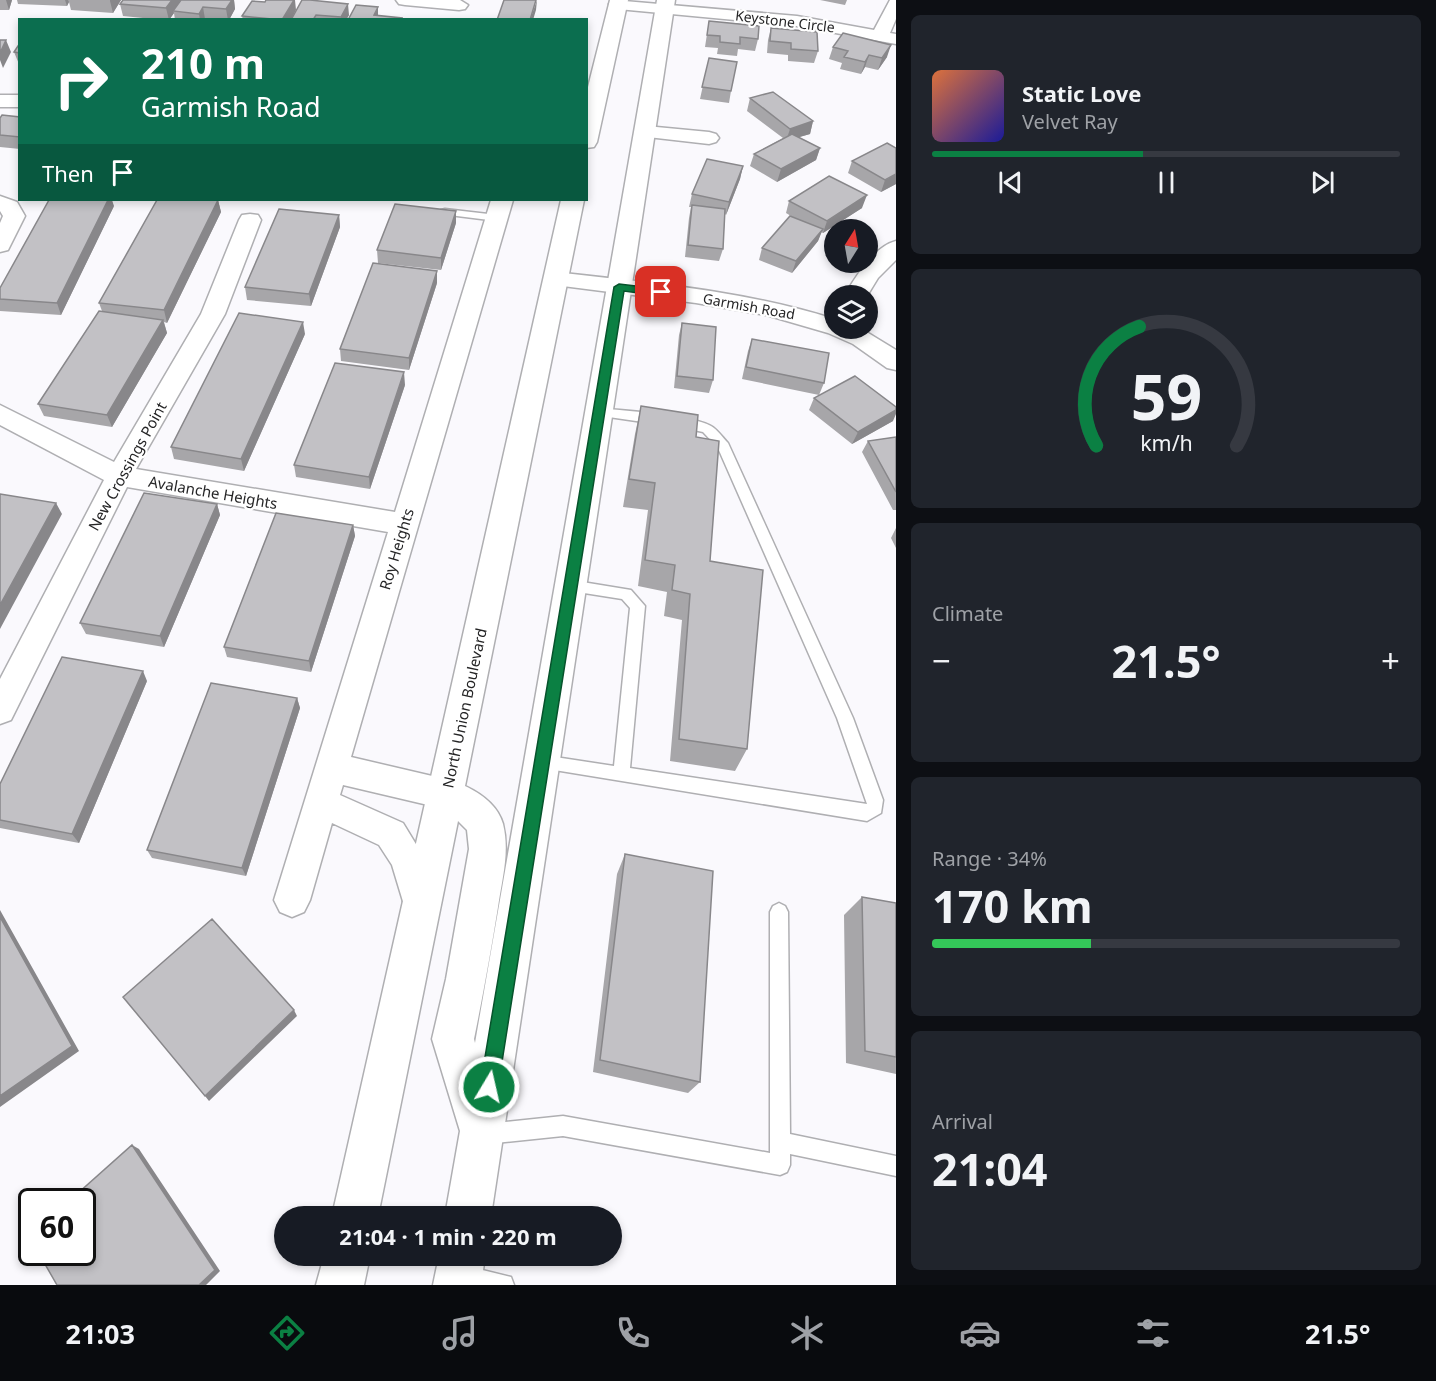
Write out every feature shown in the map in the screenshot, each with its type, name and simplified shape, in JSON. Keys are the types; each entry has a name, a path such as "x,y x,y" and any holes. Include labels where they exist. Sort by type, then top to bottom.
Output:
{"main road":[{"path":"588,133 618,2"},
{"path":"470,1206 666,4"},
{"name":"North Union Boulevard","path":"357,1206 573,201"},
{"path":"445,794 467,805 483,823 488,849 466,979 453,1039 482,1134"},
{"path":"340,1285 344,1266"}],"street":[{"path":"405,0 458,8"},
{"name":"Keystone Circle","path":"618,2 666,4 789,20 888,37 889,15 896,4"},
{"path":"0,101 18,101"},
{"path":"646,132 710,138"},
{"path":"0,202 9,207 14,216 0,245"},
{"name":"Roy Heights","path":"292,900 500,209"},
{"name":"New Crossings Point","path":"0,710 119,476 213,314 250,220"},
{"path":"862,285 870,273 896,248"},
{"name":"Garmish Road","path":"555,279 751,304 804,316 824,323"},
{"name":"Garmish Road","path":"862,339 896,362"},
{"name":"Avalanche Heights","path":"0,414 119,476 404,524"},
{"path":"331,767 445,794"},
{"path":"321,802 391,834 408,859 421,908"}],"lane":[{"path":"445,212 500,209"},
{"path":"542,762 867,813 875,808 875,800 840,707 723,446 707,429 684,423 599,412"},
{"path":"570,586 626,594 638,606 621,774"},
{"path":"482,1134 563,1126 780,1165 780,912"},
{"path":"780,1142 896,1166"},
{"path":"459,1272 503,1285"}],"building":[{"path":"123,0 172,0 166,8 120,4"},
{"path":"181,0 232,0 226,9 203,7 199,14 173,11"},
{"path":"266,0 294,0 283,18 242,16 252,1 265,2"},
{"path":"302,0 348,4 341,17 316,15 314,18 292,18"},
{"path":"504,0 536,0 531,18 498,18"},
{"path":"356,5 378,7 374,15 402,18 349,18"},
{"path":"709,21 759,26 758,39 740,37 740,44 720,42 720,36 707,35"},
{"path":"771,28 817,32 818,51 791,49 791,43 770,41"},
{"path":"843,33 891,45 882,58 869,55 865,62 844,57 848,51 833,47"},
{"path":"0,40 6,40 0,53"},
{"path":"709,58 737,62 731,91 702,87"},
{"path":"773,92 813,121 790,129 750,98"},
{"path":"2,115 18,117 18,137 0,135"},
{"path":"792,134 820,148 781,169 754,154"},
{"path":"887,143 896,148 896,174 885,180 852,161"},
{"path":"707,159 743,166 729,202 692,194"},
{"path":"829,176 867,195 830,219 824,219 789,201"},
{"path":"48,201 108,201 57,303 0,299 0,288"},
{"path":"156,201 218,201 164,310 99,303"},
{"path":"395,204 456,211 441,258 377,250"},
{"path":"692,205 725,209 723,249 688,245"},
{"path":"279,209 339,215 309,294 245,287"},
{"path":"790,216 823,229 796,261 762,248"},
{"path":"373,263 437,271 409,358 340,349"},
{"path":"99,311 163,320 107,415 38,404"},
{"path":"239,313 303,322 241,459 171,447"},
{"path":"682,323 716,327 713,380 677,376"},
{"path":"752,339 829,353 824,383 746,367"},
{"path":"335,363 404,372 369,477 294,465"},
{"path":"855,376 896,407 896,410 858,432 814,398"},
{"path":"641,406 698,415 696,437 719,441 710,561 763,570 747,749 679,739 690,594 672,590 675,565 645,560 655,483 629,479"},
{"path":"896,437 896,492 868,441"},
{"path":"144,493 217,504 160,636 80,623"},
{"path":"0,494 56,503 0,605"},
{"path":"276,513 353,525 309,661 224,647"},
{"path":"62,657 143,671 72,834 0,820 0,784"},
{"path":"211,683 297,698 242,868 147,850"},
{"path":"625,854 713,871 700,1082 600,1060"},
{"path":"862,897 896,903 896,1057 865,1051"},
{"path":"0,917 72,1046 0,1096"},
{"path":"212,919 294,1010 205,1096 123,997"},
{"path":"132,1145 215,1270 199,1285 57,1285 46,1266 96,1266 96,1188 84,1188"}],"route":[{"path":"489,1087 619,287 661,292"}]}
